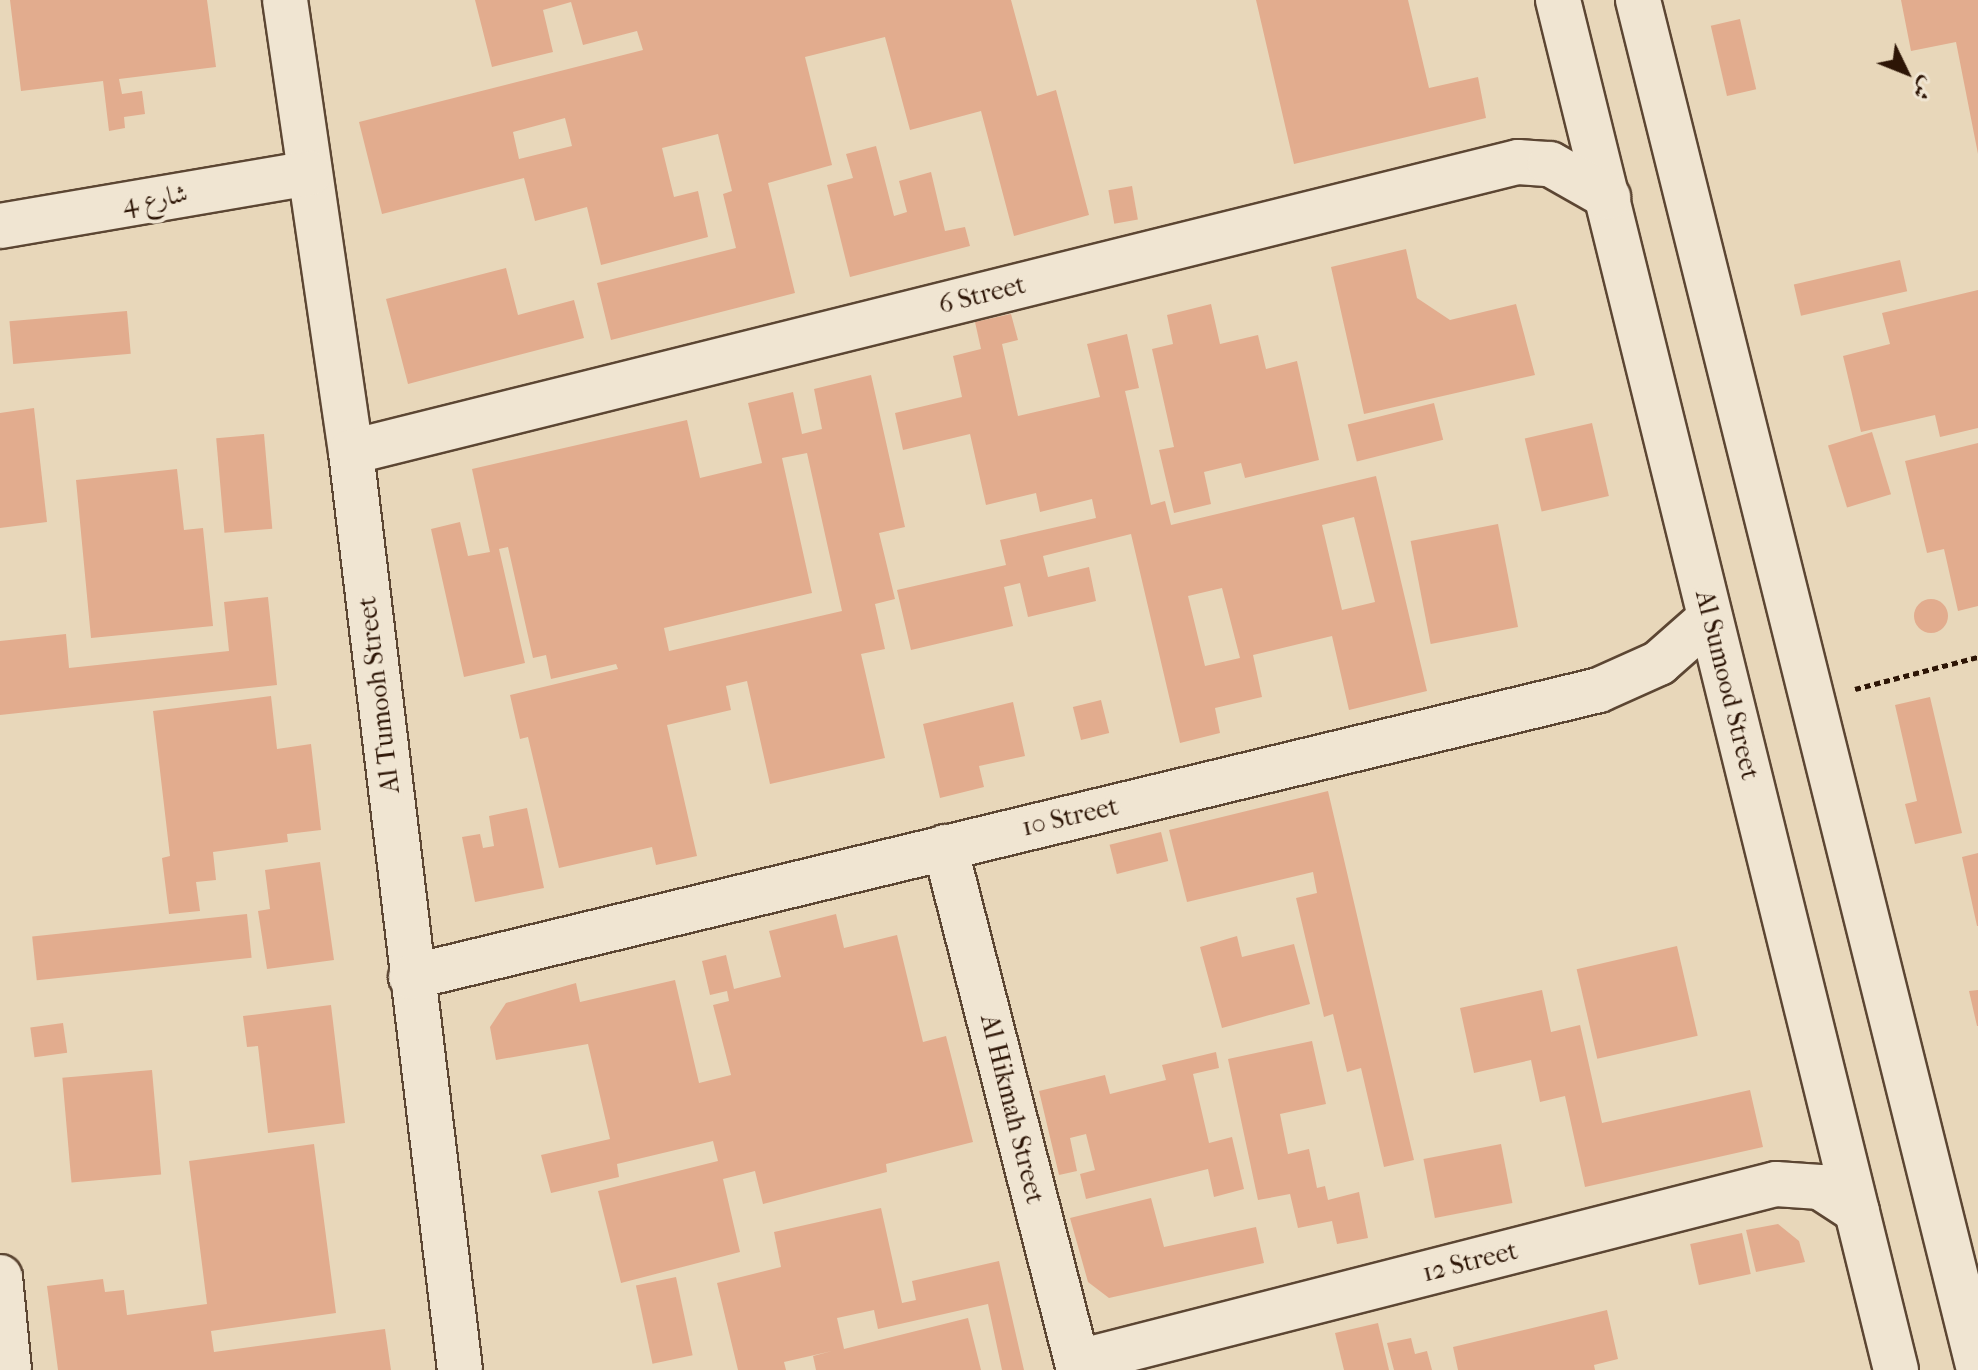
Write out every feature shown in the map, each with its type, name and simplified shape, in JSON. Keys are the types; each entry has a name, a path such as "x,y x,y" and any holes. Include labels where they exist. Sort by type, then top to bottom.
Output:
{"street":[{"name":"Al Sumood Street","path":"1558,0 1896,1370"},
{"path":"1638,0 1816,699 1978,1366"},
{"name":"Al Tumooh Street","path":"288,7 351,452 460,1370"},
{"name":"6 Street","path":"351,452 1518,162 1550,164 1608,197"},
{"name":"شارع 4","path":"0,226 310,173"},
{"name":"10 Street","path":"411,977 1599,690 1633,679 1659,663 1710,618"},
{"name":"Al Hikmah Street","path":"945,847 1078,1366"},
{"name":"12 Street","path":"1078,1366 1776,1184 1820,1187 1857,1211"},
{"path":"0,1277 9,1370"}],"path":[{"path":"1816,699 1978,657"}],"building":[{"path":"10,0 207,0 216,67 119,79 122,94 142,91 145,114 124,117 125,128 109,131 103,81 21,91"},
{"path":"475,0 1011,0 1037,96 1056,90 1089,215 1014,236 981,111 910,130 885,37 805,57 832,165 768,183 795,293 611,340 597,283 736,248 723,194 732,191 718,134 662,148 674,197 698,191 708,237 601,265 587,207 535,221 524,178 382,214 359,122 643,50 637,31 583,45 571,2 543,10 553,52 492,67","holes":["565,118 572,146 519,159 513,132"]},
{"path":"1256,0 1408,0 1429,88 1478,77 1486,118 1294,164"},
{"path":"1901,0 1978,0 1978,154 1956,42 1911,51"},
{"path":"1740,19 1756,89 1727,96 1711,26"},
{"path":"876,146 894,216 907,212 899,181 931,172 945,231 965,227 970,246 850,277 827,185 853,178 846,154"},
{"path":"1132,186 1138,219 1114,224 1108,190"},
{"path":"1406,249 1417,298 1450,320 1516,304 1535,375 1364,414 1331,267"},
{"path":"1900,260 1907,291 1801,316 1794,285"},
{"path":"506,268 518,315 574,300 584,338 408,384 386,299"},
{"path":"1978,290 1978,428 1940,437 1935,415 1861,432 1843,356 1890,344 1882,313"},
{"path":"1211,304 1220,344 1258,335 1266,369 1297,361 1319,460 1245,478 1241,463 1204,472 1211,504 1174,513 1159,450 1174,447 1152,349 1173,344 1167,315"},
{"path":"127,311 131,354 13,364 9,321"},
{"path":"1011,314 1018,340 1002,344 1018,416 1100,397 1087,344 1127,334 1139,388 1125,391 1151,505 1165,501 1171,525 1376,476 1427,691 1349,710 1332,636 1253,655 1262,697 1215,708 1220,733 1180,743 1131,534 1043,556 1048,577 1089,567 1096,601 1028,617 1020,583 1004,587 1013,626 911,650 897,590 1006,565 1000,540 1096,518 1092,499 1040,512 1036,493 986,505 970,434 903,450 895,413 962,397 953,356 981,349 975,322","holes":["1354,517 1375,602 1342,610 1322,525","1222,588 1240,658 1205,666 1188,596"]},
{"path":"871,375 905,527 879,533 895,599 875,604 885,649 861,654 885,758 770,784 747,681 726,686 731,710 667,725 697,856 656,865 652,847 559,868 528,737 520,739 510,695 618,669 616,664 551,679 546,655 533,658 508,547 499,549 525,663 464,677 431,529 460,522 468,556 490,552 472,469 687,420 700,478 762,463 748,403 793,392 802,434 822,429 814,389","holes":["807,453 842,611 669,651 664,628 812,593 782,458"]},
{"path":"1434,403 1443,440 1357,461 1348,425"},
{"path":"34,408 47,522 0,528 0,413"},
{"path":"1592,423 1609,496 1542,512 1525,439"},
{"path":"1872,432 1891,494 1847,508 1828,445"},
{"path":"264,434 272,529 224,533 216,438"},
{"path":"1978,443 1978,606 1958,611 1944,549 1927,553 1905,461"},
{"path":"177,469 184,530 203,528 213,626 91,638 76,480"},
{"path":"1498,524 1518,627 1431,644 1411,541"},
{"path":"268,597 277,685 0,715 0,641 66,634 69,668 229,651 224,602"},
{"path":"1931,599 1943,604 1948,616 1943,628 1931,633 1919,628 1914,616 1919,604"},
{"path":"271,696 277,749 311,744 321,830 287,834 288,842 213,852 216,880 196,882 200,911 169,914 162,858 170,856 153,711"},
{"path":"1930,697 1962,833 1915,844 1905,804 1917,801 1895,705"},
{"path":"1101,700 1109,733 1081,740 1073,707"},
{"path":"1013,702 1025,756 979,766 984,787 940,798 923,724"},
{"path":"1328,791 1414,1160 1384,1167 1361,1068 1347,1072 1333,1014 1324,1017 1296,898 1317,893 1313,872 1187,902 1169,830"},
{"path":"527,808 544,888 475,902 462,837 480,834 483,848 494,846 489,816"},
{"path":"1161,832 1168,861 1117,874 1110,845"},
{"path":"1978,853 1978,926 1977,926 1962,857"},
{"path":"320,862 334,960 267,969 258,911 270,909 265,870"},
{"path":"247,914 252,958 37,980 32,937"},
{"path":"836,914 844,948 897,935 923,1042 946,1036 973,1142 886,1164 887,1172 763,1204 755,1171 723,1179 740,1252 621,1283 598,1191 718,1161 713,1141 617,1164 619,1177 551,1193 541,1155 610,1139 588,1044 496,1060 490,1027 506,1003 576,983 580,1002 675,980 699,1083 731,1075 713,1005 729,1001 727,991 710,995 702,961 726,955 734,989 781,977 769,931"},
{"path":"1237,936 1242,957 1294,944 1310,1004 1222,1028 1200,947"},
{"path":"1677,946 1698,1036 1597,1059 1577,969"},
{"path":"1542,990 1551,1032 1580,1025 1602,1123 1750,1090 1763,1147 1585,1187 1565,1096 1540,1102 1531,1060 1474,1073 1460,1008"},
{"path":"1978,990 1978,1026 1977,1026 1969,991"},
{"path":"331,1005 345,1123 268,1133 258,1046 247,1047 243,1016"},
{"path":"63,1023 67,1053 34,1057 30,1028"},
{"path":"1312,1041 1326,1104 1280,1114 1288,1154 1309,1149 1317,1188 1325,1186 1328,1200 1359,1192 1368,1238 1337,1244 1332,1221 1298,1228 1290,1194 1258,1200 1228,1059"},
{"path":"1216,1052 1219,1068 1193,1074 1209,1143 1232,1137 1244,1189 1214,1197 1208,1169 1086,1199 1080,1174 1095,1170 1086,1134 1070,1138 1077,1171 1059,1175 1039,1091 1105,1075 1110,1094 1166,1080 1162,1065"},
{"path":"152,1070 161,1175 71,1182 62,1078"},
{"path":"314,1144 336,1313 211,1331 214,1352 385,1329 391,1370 58,1370 47,1286 103,1279 105,1292 124,1290 127,1315 207,1304 189,1161"},
{"path":"1501,1144 1512,1203 1435,1218 1423,1159"},
{"path":"1151,1198 1164,1247 1256,1227 1264,1263 1109,1298 1088,1282 1070,1218"},
{"path":"881,1208 902,1303 916,1300 912,1281 999,1261 1024,1370 1002,1370 988,1304 878,1329 874,1310 837,1318 844,1349 968,1318 981,1370 816,1370 813,1356 832,1351 784,1362 786,1370 738,1370 717,1283 781,1267 774,1232"},
{"path":"1778,1224 1799,1241 1805,1262 1756,1272 1746,1230"},
{"path":"1742,1233 1751,1274 1699,1285 1690,1244"},
{"path":"676,1277 693,1355 653,1364 636,1286"},
{"path":"1607,1310 1618,1359 1594,1365 1595,1370 1458,1370 1453,1347"},
{"path":"1378,1323 1389,1370 1344,1370 1335,1333"},
{"path":"1411,1338 1415,1354 1427,1351 1432,1370 1394,1370 1387,1343"}]}
